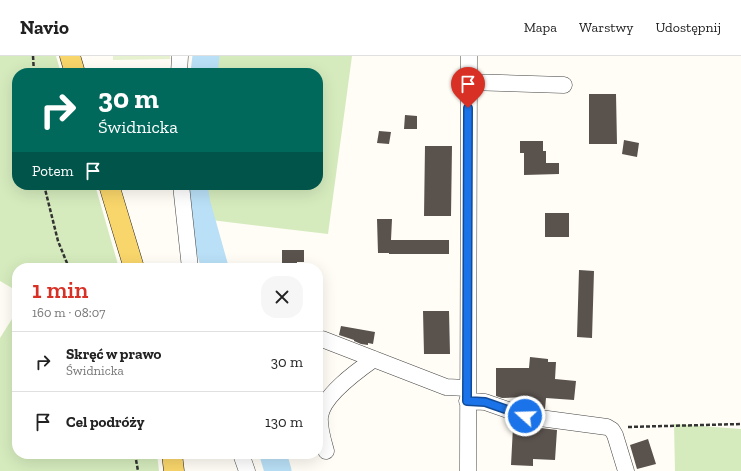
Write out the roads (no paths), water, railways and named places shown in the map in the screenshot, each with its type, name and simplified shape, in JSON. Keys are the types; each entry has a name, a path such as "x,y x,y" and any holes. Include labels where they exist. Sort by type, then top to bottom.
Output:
{"main road":[{"path":"70,56 74,68"},
{"path":"111,190 132,263"},
{"path":"173,459 174,471"}],"street":[{"path":"179,68 180,56"},
{"path":"468,471 469,56"},
{"path":"468,82 564,85"},
{"path":"182,190 189,263"},
{"path":"323,339 525,416 607,427 612,430 615,435 626,471"},
{"path":"323,407 333,394 354,373 374,359"},
{"path":"323,438 326,451"},
{"path":"243,459 247,471"}],"waterway":[{"path":"205,68 206,56"},
{"path":"195,190 197,204 214,263"},
{"path":"274,459 278,471"}]}
